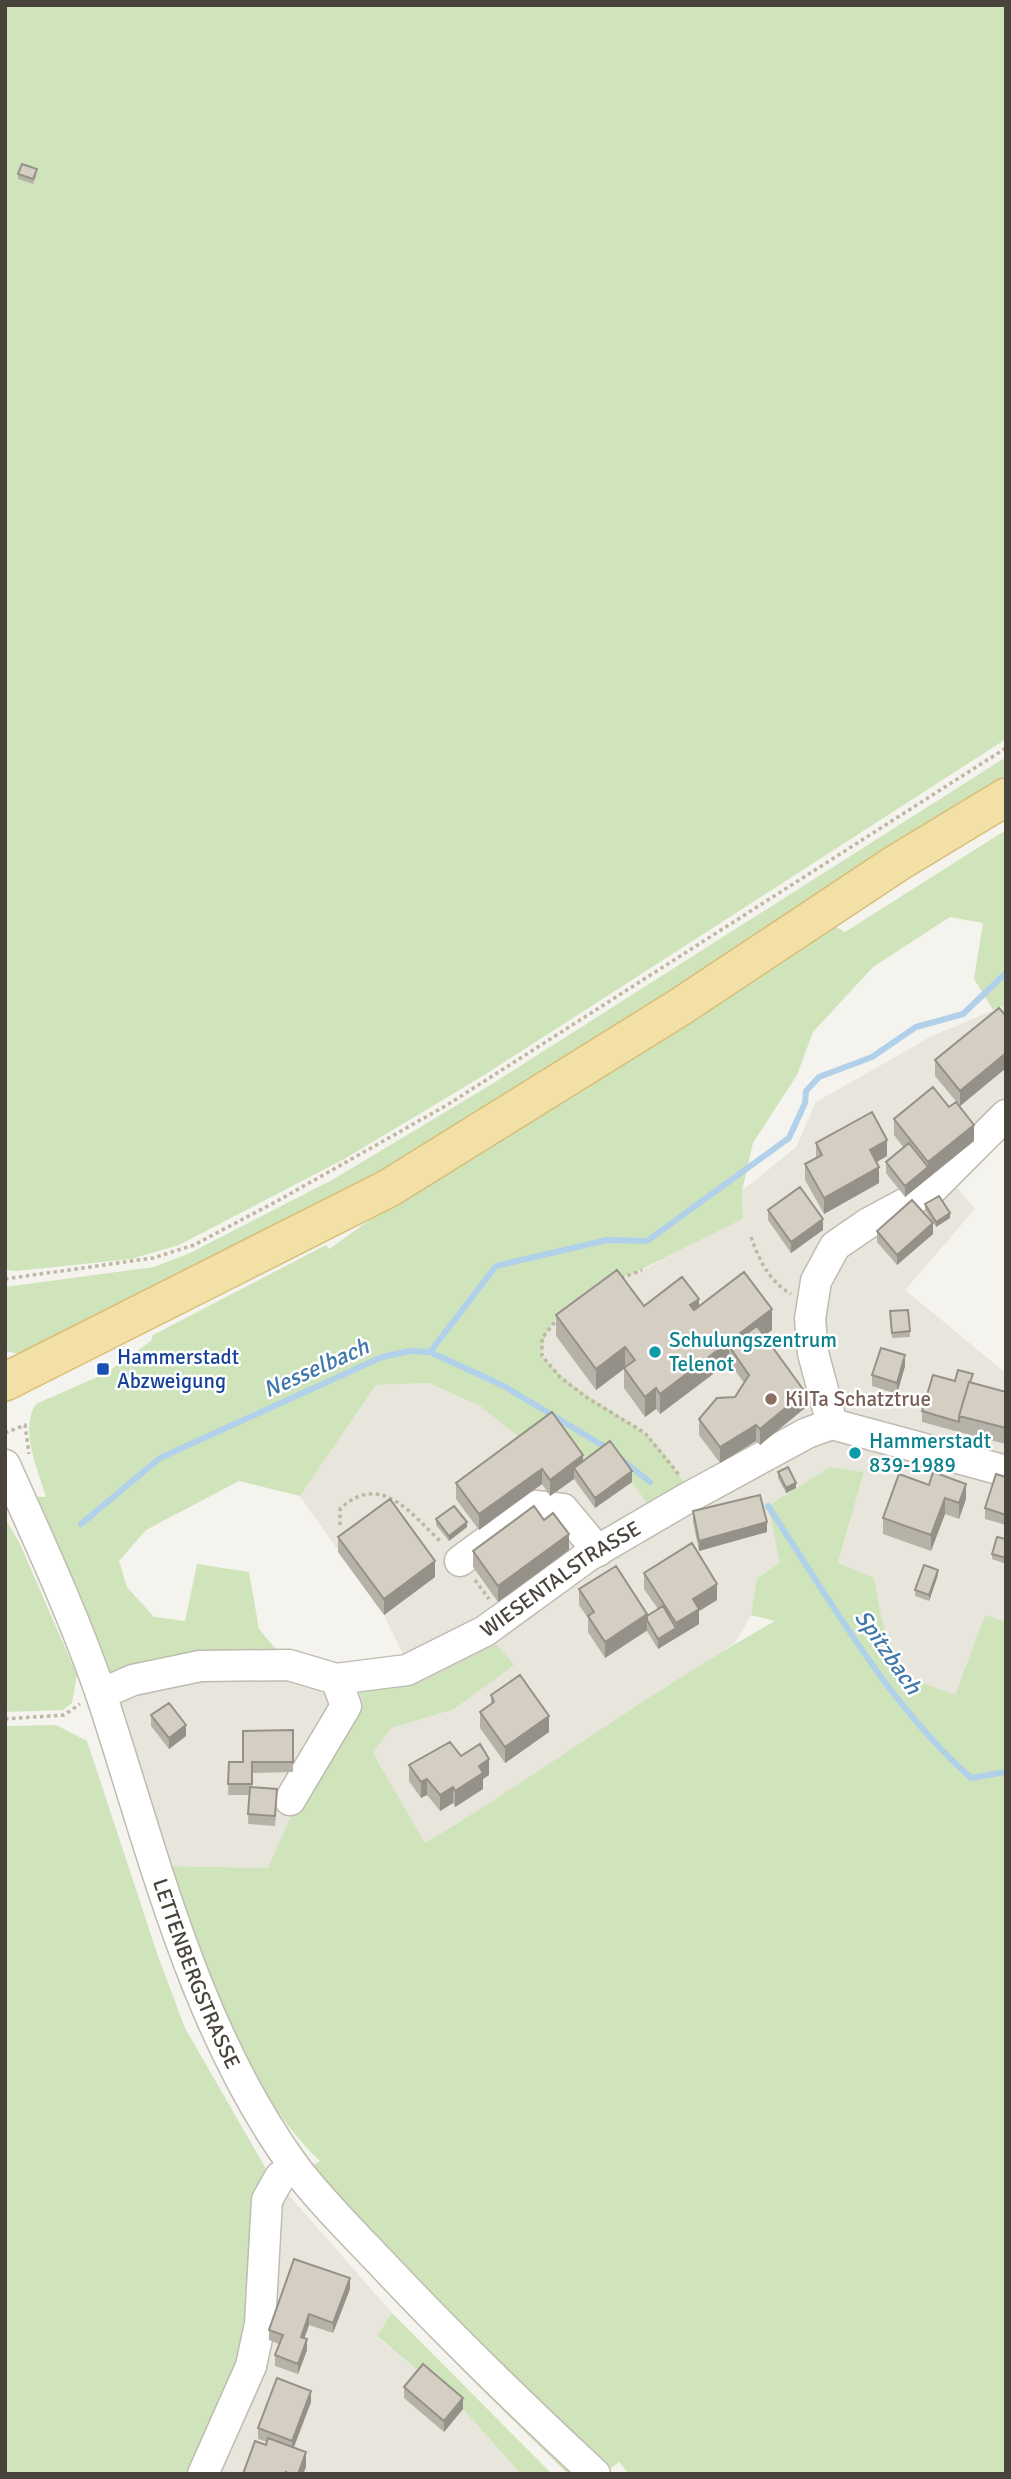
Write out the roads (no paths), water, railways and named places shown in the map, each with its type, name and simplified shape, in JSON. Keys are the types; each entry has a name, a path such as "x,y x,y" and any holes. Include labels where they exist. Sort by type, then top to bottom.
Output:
{"main road":[{"path":"5,1382 389,1188 680,1007 897,863 1006,797"}],"street":[{"path":"1006,1115 932,1189 867,1224 835,1246 816,1281 812,1307 813,1353 832,1424 1006,1471"},
{"name":"WIESENTALSTRASSE","path":"91,1699 133,1680 200,1666 289,1665 336,1679 407,1670 485,1631 598,1550 807,1433 832,1424"},
{"name":"LETTENBERGSTRASSE","path":"19,1465 12,1490 201,1997 250,2092 294,2166 341,2220 507,2393 595,2474"},
{"path":"460,1560 536,1506 564,1509 598,1550"},
{"path":"290,1800 346,1706 336,1679"},
{"path":"203,2474 251,2366 260,2324 267,2200 280,2177 294,2166"}],"waterway":[{"path":"430,1352 496,1266 607,1240 647,1241 789,1138 805,1103 806,1091 819,1077 872,1057 916,1027 963,1014 1006,973"},
{"name":"Nesselbach","path":"81,1524 160,1458 382,1357 410,1351 430,1352 504,1386 610,1450"},
{"name":"Spitzbach","path":"621,1459 650,1482"},
{"name":"Spitzbach","path":"768,1506 861,1649 886,1684 941,1749 971,1778 1006,1772"}],"place":[{"name":"Schulungszentrum Telenot","path":"655,1352"},
{"name":"Hammerstadt Abzweigung","path":"103,1369"},
{"name":"KiITa Schatztrue","path":"771,1399"},
{"name":"Hammerstadt 839-1989","path":"855,1453"}]}
